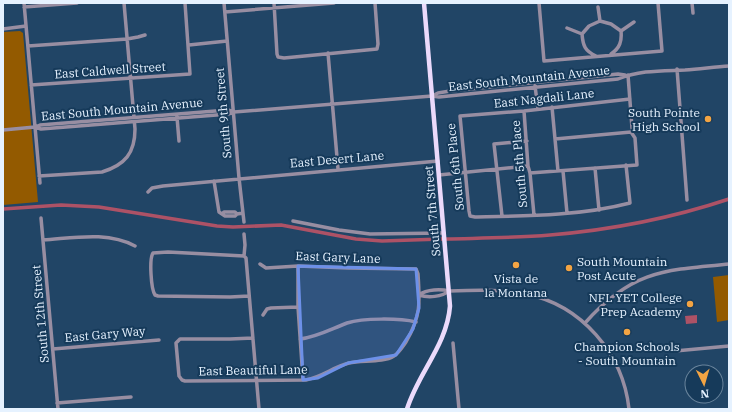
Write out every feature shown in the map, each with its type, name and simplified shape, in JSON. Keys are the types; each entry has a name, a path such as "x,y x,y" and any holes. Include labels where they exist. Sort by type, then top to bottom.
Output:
{"main road":[{"name":"South 7th Street","path":"407,409 412,394 445,330 449,314 449,291 424,3"}],"street":[{"path":"40,183 24,5 77,3"},
{"path":"39,176 102,172 112,169 120,164 130,153 135,137 124,3"},
{"path":"185,3 189,45 227,42"},
{"name":"South 9th Street","path":"224,3 234,112 238,178 244,222"},
{"path":"274,3 277,54 278,57 284,58 377,49 378,44 375,3"},
{"path":"225,12 334,3"},
{"path":"539,3 544,61 662,50 658,3"},
{"path":"692,3 693,13"},
{"path":"598,7 600,21"},
{"path":"598,56 588,51 582,44 582,34 589,26 600,21 611,24 621,31 622,39 619,46 616,51 608,55"},
{"path":"621,31 634,22"},
{"path":"3,29 26,26"},
{"path":"567,28 582,34"},
{"path":"28,46 138,37 145,34"},
{"name":"East Caldwell Street","path":"31,85 190,74 189,45"},
{"path":"328,54 338,169"},
{"name":"East South Mountain Avenue","path":"3,130 134,119 229,114 234,112 332,103 432,96 439,97 535,85 618,79 628,75 677,69 684,70 729,66"},
{"path":"677,69 687,200"},
{"path":"628,75 632,128"},
{"path":"535,85 538,109"},
{"name":"East Nagdali Lane","path":"460,116 630,99"},
{"path":"552,107 558,171"},
{"name":"South 5th Place","path":"524,110 528,166 534,215"},
{"path":"177,116 179,142"},
{"name":"South 6th Place","path":"460,116 470,216 502,216"},
{"path":"530,173 637,165 635,138 631,132 555,139"},
{"path":"527,141 494,144 502,216 599,210 630,203 626,165"},
{"name":"East Desert Lane","path":"148,192 152,188 163,186 438,161"},
{"path":"439,175 528,166"},
{"path":"595,168 599,210"},
{"path":"563,170 566,213"},
{"path":"214,181 218,209 222,214 225,216 230,214 235,216 237,214 243,214"},
{"name":"South 12th Street","path":"41,218 58,409"},
{"path":"293,221 339,230 370,234 444,232"},
{"path":"244,234 244,256 246,258 259,409"},
{"path":"43,240 100,236 127,241 135,246"},
{"path":"244,256 168,252 153,253 150,258 153,290 155,295 215,297 249,296"},
{"name":"East Gary Lane","path":"260,264 266,268 298,266 416,269 418,274 419,294"},
{"path":"585,323 613,295 643,278 673,269 729,264"},
{"path":"298,266 298,307 303,380"},
{"path":"419,294 424,291 444,290 504,291 526,294 547,300 572,313 598,336 615,362 623,384 628,409"},
{"path":"430,291 431,296"},
{"path":"419,294 424,297 444,295 449,291"},
{"path":"300,339 317,335 353,322 396,319 416,322 419,308 419,294"},
{"path":"263,315 267,309 271,308 298,307"},
{"name":"East Beautiful Lane","path":"253,338 178,340 176,343 179,376 182,380 230,381 303,380 318,378 348,364 394,357 405,343 416,322"},
{"name":"East Gary Way","path":"53,349 159,340"},
{"path":"453,343 460,409"},
{"path":"675,351 729,346"},
{"path":"57,403 131,397"}],"highlighted area":[{"path":"298,266 416,269 419,308 413,329 396,355 348,363 318,378 303,380"}],"shaded area":[{"path":"20,31 23,33 38,202 3,205 3,32"},
{"path":"729,275 729,320 717,322 713,277"},
{"path":"697,315 697,323 686,324 685,316"}],"waterway":[{"path":"446,239 537,236 595,230 685,212 729,199"},
{"path":"3,209 61,205 99,207 217,226 233,227 281,225 356,239 382,241 442,239"}],"place":[{"name":"South Pointe High School","path":"708,119"},
{"name":"Vista de la Montana","path":"516,265"},
{"name":"South Mountain Post Acute","path":"569,268"},
{"name":"NFL YET College Prep Academy","path":"690,304"},
{"name":"Champion Schools - South Mountain","path":"627,332"}]}
